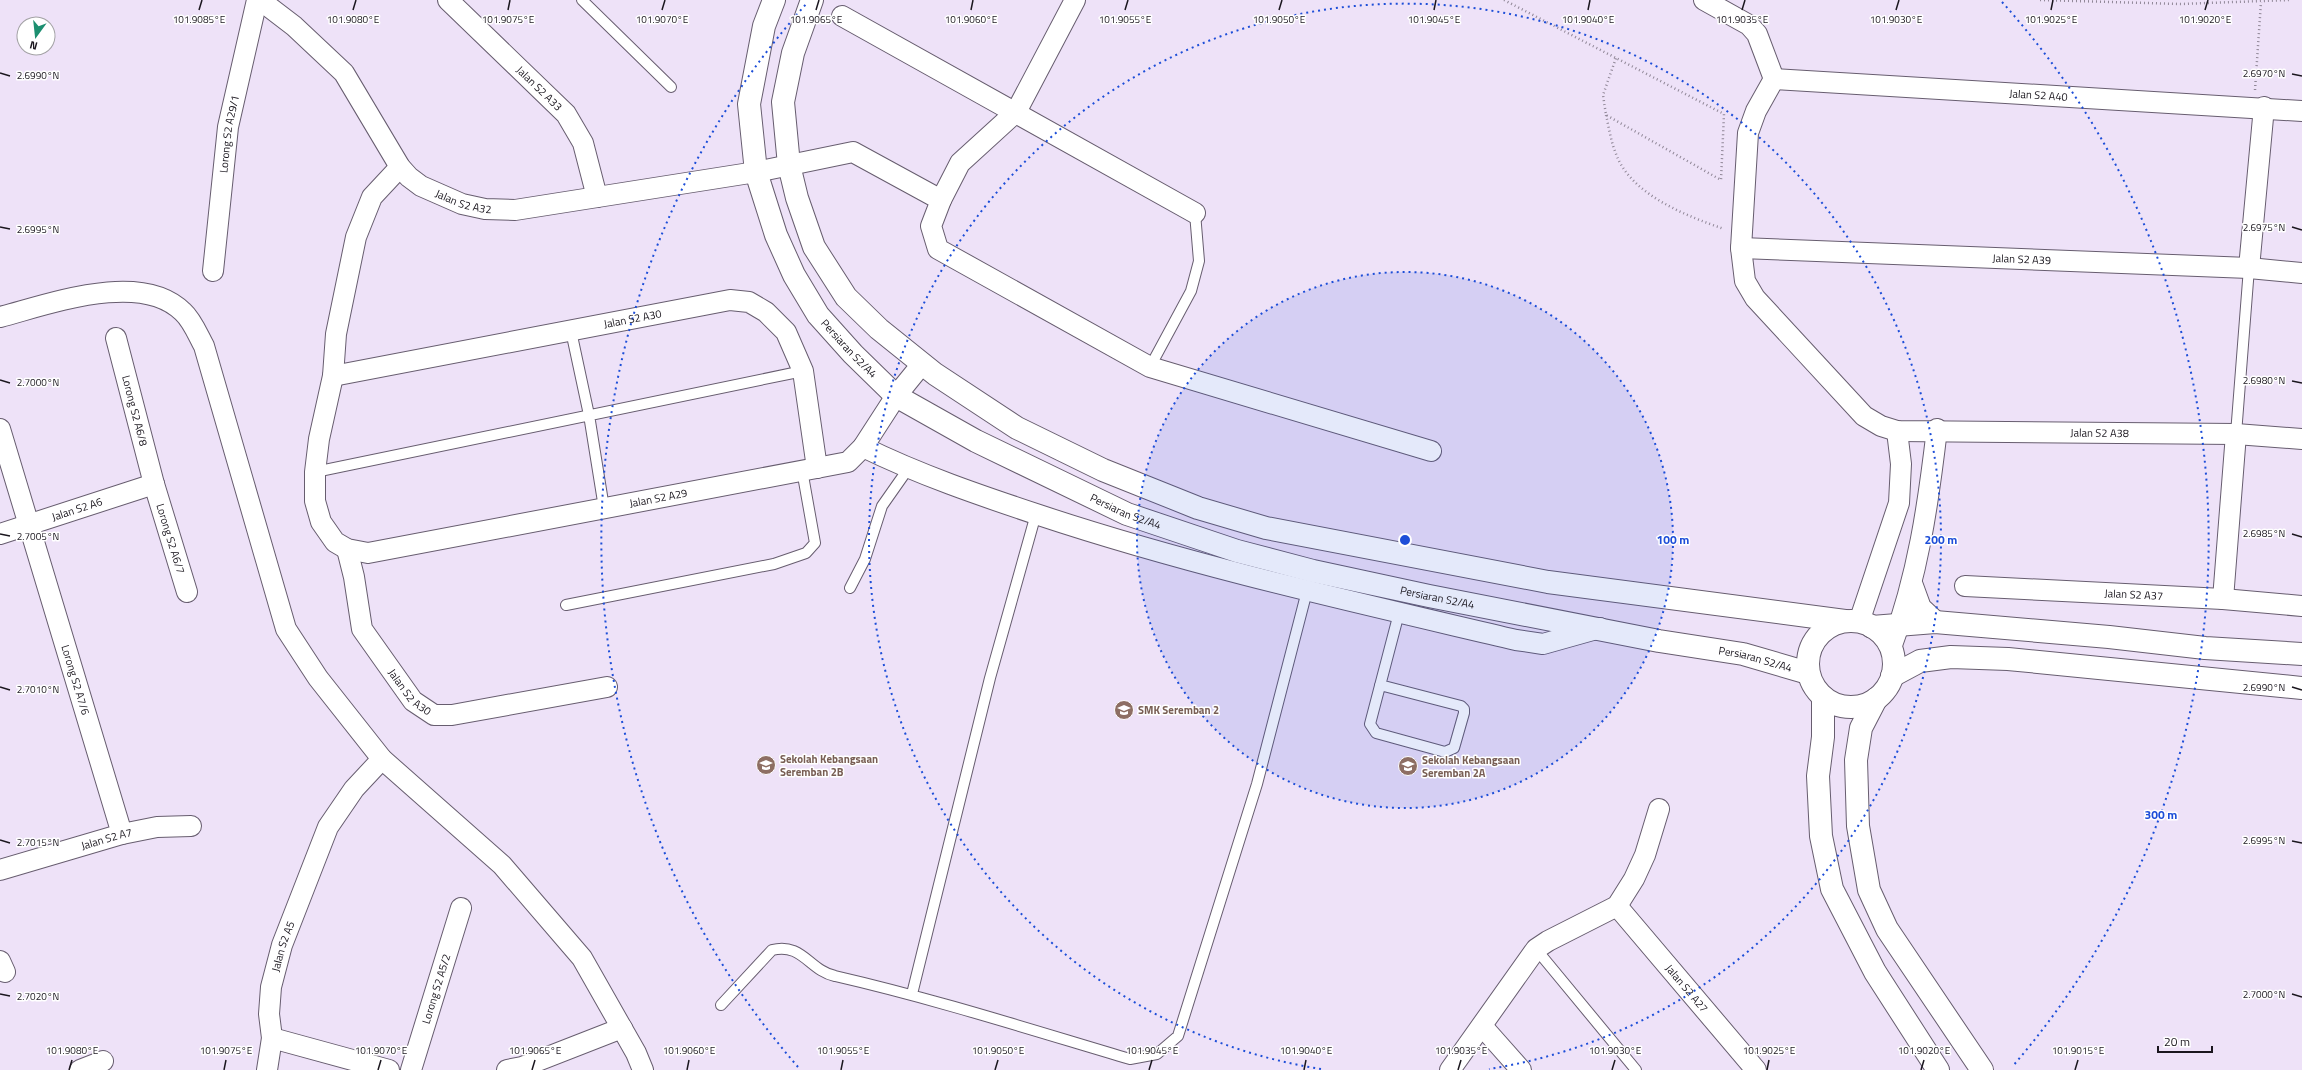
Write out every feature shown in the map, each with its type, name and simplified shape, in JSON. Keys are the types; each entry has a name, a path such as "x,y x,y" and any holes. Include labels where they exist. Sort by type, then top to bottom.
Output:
{"main road":[{"name":"Persiaran S2/A4","path":"774,0 764,26 749,104 756,172 776,235 794,275 818,314 853,354 896,396 976,440 1127,514 1237,551 1310,581 1428,596 1743,654 1808,673"},
{"path":"812,0 793,53 784,102 789,165 797,198 814,247 846,297 879,329 922,364 1017,428 1103,470 1198,508 1266,528 1548,582 1859,623 1884,636 1891,648 1894,662 1892,676 1886,689 1876,699 1861,728 1856,760 1858,826 1869,890 1887,929 1982,1070"},
{"path":"1912,586 1920,608 1935,622"},
{"path":"1876,699 1863,705 1849,707 1835,704 1823,697 1814,686 1808,673 1807,659 1816,639 1831,625 1935,622 2109,637 2206,648 2302,654"},
{"path":"1892,676 1920,661 1951,657 2008,659 2302,688"},
{"path":"1823,697 1823,737 1818,776 1821,836 1832,889 1875,972 1938,1070"}],"street":[{"name":"Jalan S2 A32","path":"258,0 294,26 344,73 400,167 421,186 462,204 485,209 515,210 756,172 852,152 940,200"},
{"name":"Lorong S2 A29/1","path":"213,270 228,127 258,0"},
{"name":"Jalan S2 A33","path":"448,0 566,114 583,143 597,197"},
{"path":"1075,0 1016,112 960,163 940,200 931,226 938,249 1150,367 1431,451"},
{"path":"1704,0 1749,25 1757,34 1774,79 1756,110 1748,133 1741,242 1745,281 1755,298 1864,416 1881,426 1897,431 1901,464 1899,503 1859,623"},
{"path":"842,16 1195,213"},
{"name":"Jalan S2 A40","path":"1774,79 2302,110"},
{"path":"2249,268 2259,107"},
{"path":"346,549 335,542 321,522 316,501 315,472 319,439 333,376 336,334 356,237 372,196 400,167"},
{"name":"Jalan S2 A39","path":"1741,242 2249,268 2302,273"},
{"path":"0,317 83,296 112,291 141,292 162,299 183,312 204,346 286,629 318,678 382,759 502,865 582,958 636,1053 643,1070"},
{"name":"Jalan S2 A30","path":"333,376 730,300 749,302 766,312 786,332 803,371 810,469"},
{"name":"Lorong S2 A6/8","path":"116,338 154,484"},
{"name":"Jalan S2 A29","path":"346,549 368,553 848,462 863,447 896,396 922,364"},
{"name":"Lorong S2 A7/6","path":"0,429 122,834"},
{"path":"1891,648 1912,586 1927,510 1937,430"},
{"name":"Jalan S2 A38","path":"1897,431 1937,430 2236,434 2302,439"},
{"path":"2223,599 2236,434"},
{"path":"863,447 908,469 955,487 1144,548 1260,580 1310,581 1399,613 1516,640 1543,644 1600,628"},
{"name":"Jalan S2 A6","path":"0,534 154,484"},
{"name":"Lorong S2 A6/7","path":"154,484 187,592"},
{"name":"Jalan S2 A30","path":"346,549 354,577 362,629 413,702 434,715 452,715 607,687"},
{"name":"Jalan S2 A37","path":"1965,586 2223,599 2302,606"},
{"name":"Jalan S2 A5","path":"267,1070 272,1038 269,1014 271,987 282,945 290,923 328,827 342,804 382,759"},
{"path":"1450,1070 1536,949 1548,941 1617,906 1634,879 1645,855 1659,809"},
{"name":"Jalan S2 A7","path":"0,870 122,834 157,827 192,826"},
{"name":"Jalan S2 A27","path":"1617,906 1756,1070"},
{"name":"Lorong S2 A5/2","path":"411,1070 461,908"},
{"path":"1482,1026 1521,1070"},
{"path":"517,1069 622,1028"},
{"path":"272,1038 388,1070"},
{"path":"80,1070 102,1061"}],"lane":[{"path":"582,0 671,87"},
{"path":"1150,367 1191,291 1199,261 1195,213"},
{"path":"2236,434 2249,268"},
{"path":"571,331 589,415 604,508"},
{"path":"315,472 803,371"},
{"path":"566,605 774,564 806,553 815,543 810,469"},
{"path":"850,588 865,559 882,506 908,469"},
{"path":"912,994 990,678 1036,514"},
{"path":"721,1005 772,950 783,947 796,951 828,975 912,994 1130,1059 1156,1054 1178,1036 1257,784 1310,581"},
{"path":"1380,684 1464,708 1464,713 1454,748 1445,752 1376,733 1372,729 1370,724 1380,684 1399,613"},
{"path":"1536,949 1636,1070"}],"path":[{"path":"1504,0 1724,114 1721,180 1606,115"},
{"path":"2040,0 2117,4 2261,2 2288,0"},
{"path":"2259,107 2261,2"},
{"path":"1616,58 1603,95 1606,115 1616,155 1633,181 1666,205 1741,242"}],"place":[{"name":"SMK Seremban 2","path":"1124,710"},
{"name":"Sekolah Kebangsaan Seremban 2B","path":"766,765"},
{"name":"Sekolah Kebangsaan Seremban 2A","path":"1408,766"}]}
